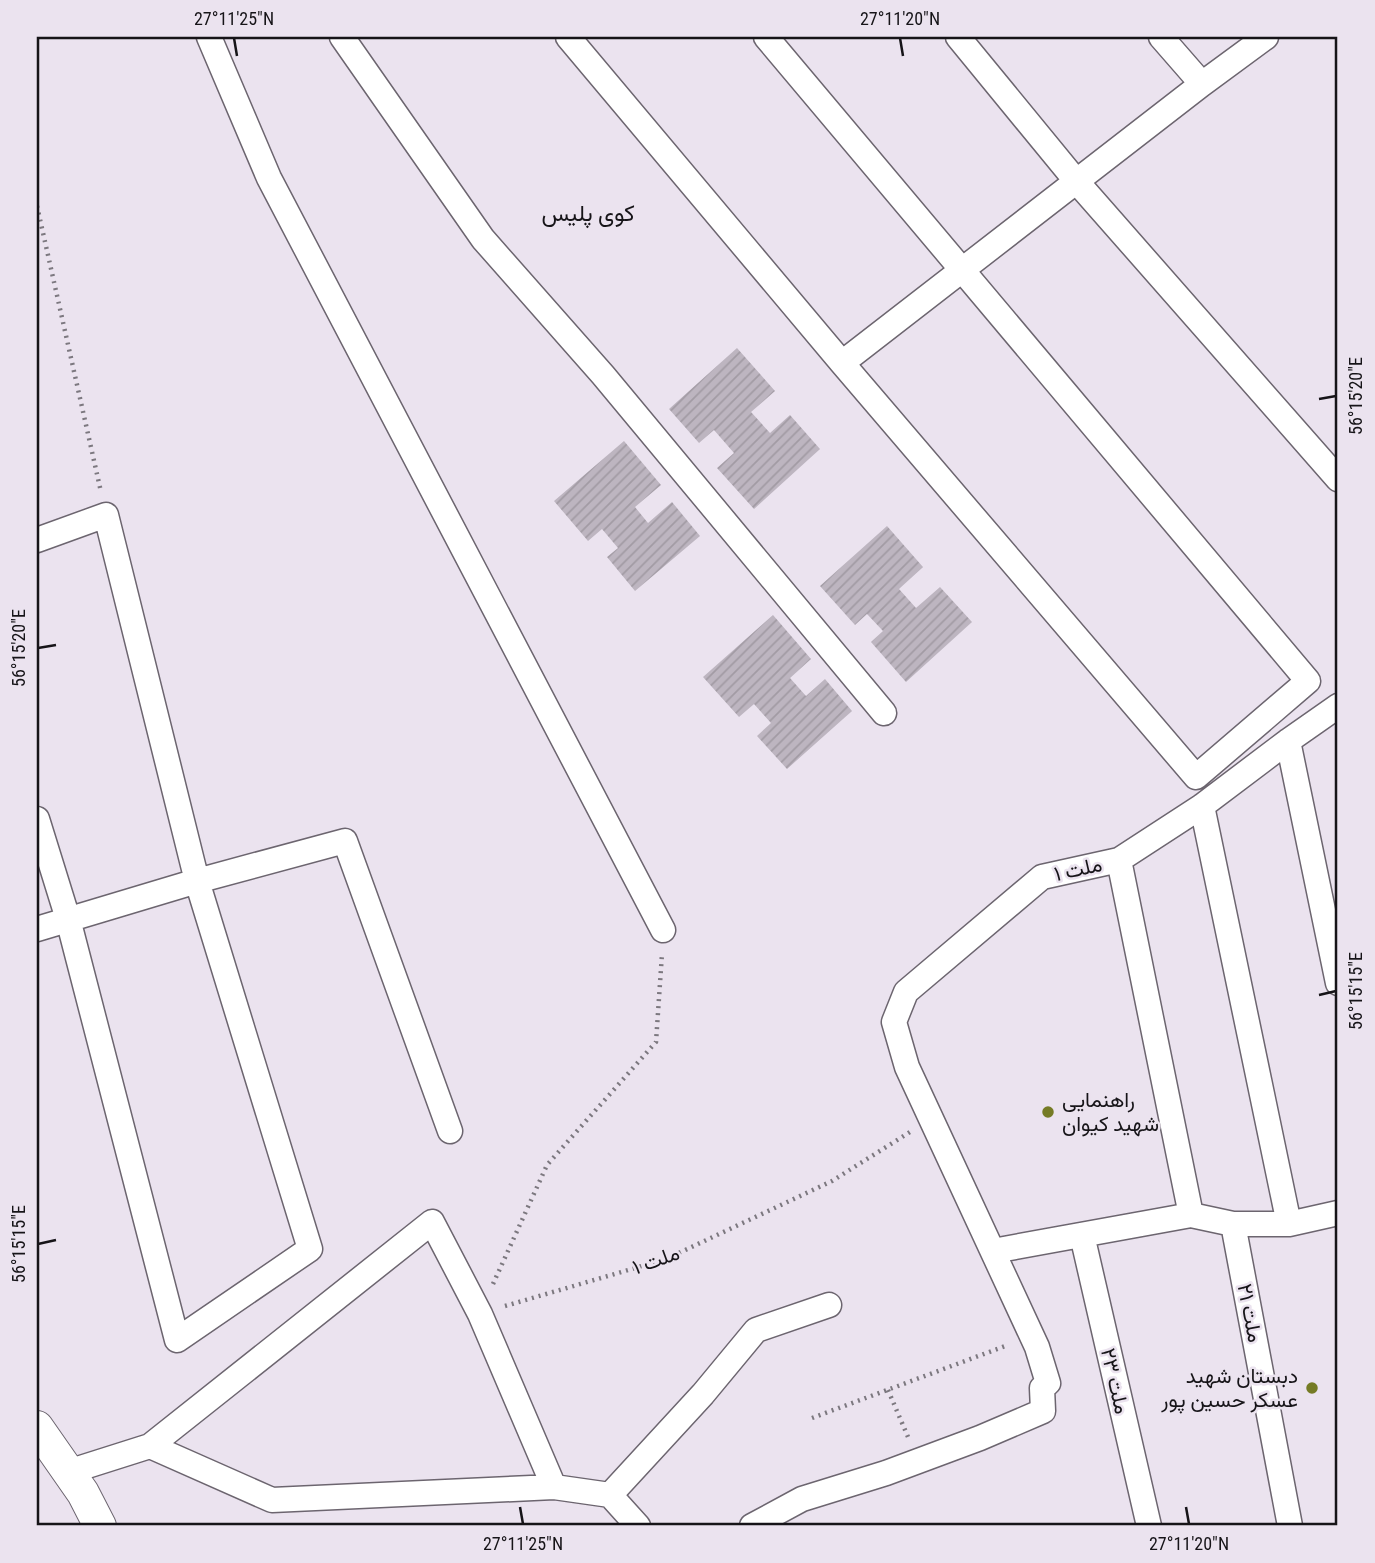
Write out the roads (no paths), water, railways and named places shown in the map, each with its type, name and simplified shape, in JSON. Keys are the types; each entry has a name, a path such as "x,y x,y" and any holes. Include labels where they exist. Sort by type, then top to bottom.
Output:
{"street":[{"path":"209,37 269,178 663,930"},
{"path":"342,37 482,239 603,375 884,713"},
{"path":"568,37 1196,777 1308,681 766,37"},
{"path":"958,37 1077,182 1338,479"},
{"path":"1161,37 1202,84"},
{"path":"842,363 1266,37"},
{"path":"37,540 106,515 197,881 310,1249 177,1340 68,919 37,820"},
{"name":"ملت ۱","path":"752,1526 802,1499 918,1461 1043,1411 1042,1388 1048,1383 1034,1341 907,1067 894,1022 906,992 1042,877 1119,860 1202,806 1338,706"},
{"path":"1287,741 1338,976"},
{"path":"1202,806 1289,1224"},
{"path":"37,929 197,881 345,841 450,1131"},
{"path":"1119,860 1191,1216"},
{"path":"993,1251 1191,1216 1233,1224 1289,1224 1338,1213"},
{"path":"68,1472 150,1446 432,1222 480,1314 554,1487"},
{"name":"ملت ۲۱","path":"1233,1224 1290,1526"},
{"name":"ملت ۲۳","path":"1082,1235 1144,1525"},
{"path":"610,1495 703,1394 757,1330 829,1305"},
{"path":"37,1427 83,1493 100,1526"},
{"path":"150,1446 272,1500 554,1487 610,1495 638,1526"}],"place":[{"name":"راهنمایی شهید کیوان","path":"1048,1112"},
{"name":"دبستان شهید عسکر حسین پور","path":"1312,1388"}],"district":[{"name":"کوی پلیس","path":"588,213"}]}
